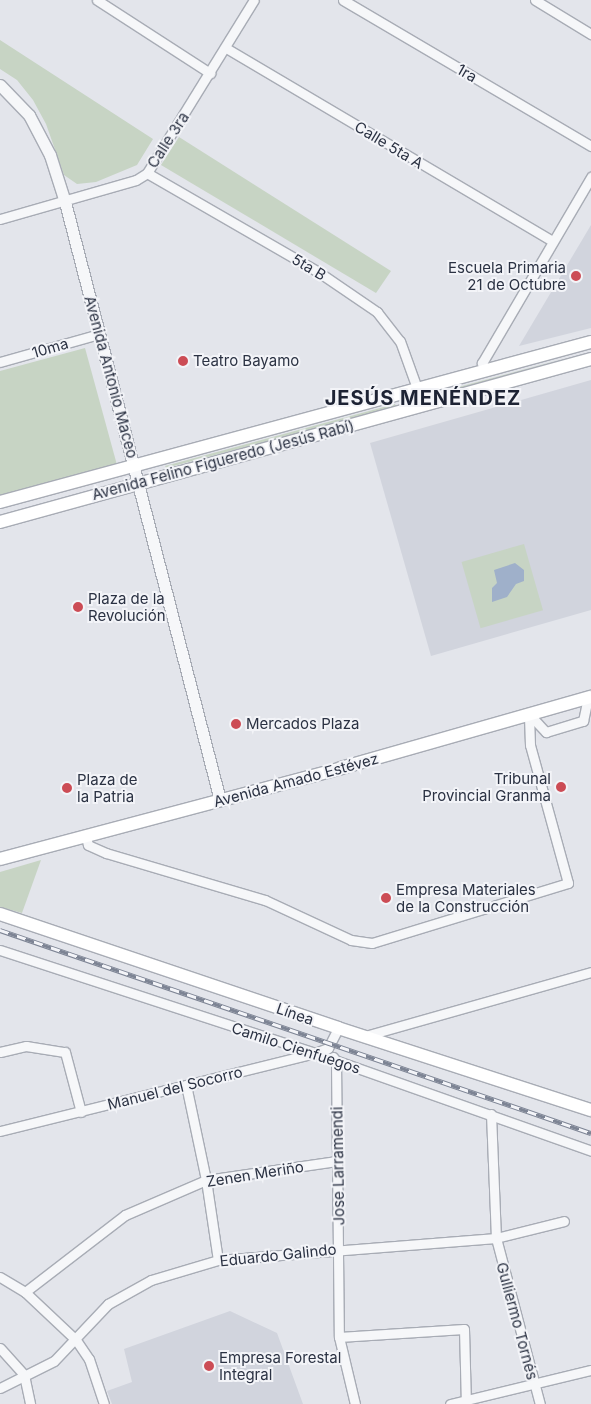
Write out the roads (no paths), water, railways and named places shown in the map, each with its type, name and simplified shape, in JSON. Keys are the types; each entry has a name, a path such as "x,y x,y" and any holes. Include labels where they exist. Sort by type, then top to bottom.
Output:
{"main road":[{"name":"Avenida Felino Figueredo (Jesús Rabí)","path":"0,502 485,370 590,344"},
{"name":"Avenida Felino Figueredo (Jesús Rabí)","path":"0,522 591,359"},
{"name":"Avenida Amado Estévez","path":"0,859 86,837 590,697"},
{"name":"Línea","path":"0,914 338,1028 591,1110"}],"street":[{"path":"97,0 210,73"},
{"name":"Calle 3ra","path":"0,220 136,180 148,173 254,0"},
{"name":"1ra","path":"343,0 591,146"},
{"path":"535,0 591,34"},
{"name":"Calle 5ta A","path":"226,48 552,241"},
{"name":"Avenida Antonio Maceo","path":"0,85 29,115 50,155 65,202 220,800"},
{"name":"5ta B","path":"148,173 317,271 377,312 400,341 423,406"},
{"path":"485,370 482,363 591,177"},
{"name":"10ma","path":"0,362 99,334"},
{"path":"529,714 546,732 584,721 590,697"},
{"path":"86,837 88,845 106,853 265,900 351,940 372,943 568,883 530,745 529,714"},
{"name":"Camilo Cienfuegos","path":"0,950 316,1053 591,1151"},
{"path":"365,1036 591,972"},
{"path":"336,1061 328,1048 338,1028"},
{"path":"0,1052 26,1046 65,1052 81,1112"},
{"name":"Manuel del Socorro","path":"0,1132 316,1053 328,1048"},
{"name":"Jose Larramendi","path":"336,1061 340,1248 339,1337 355,1404"},
{"path":"186,1085 206,1180 218,1260"},
{"name":"Gulliermo Tornés","path":"491,1114 496,1238 540,1404"},
{"name":"Zenen Meriño","path":"25,1292 125,1215 206,1180 337,1161"},
{"name":"Eduardo Galindo","path":"0,1388 54,1361 76,1340 108,1304 151,1280 218,1260 340,1248 496,1238 564,1221"},
{"path":"0,1277 25,1292 76,1340 89,1359 104,1404"},
{"path":"339,1337 464,1329 465,1402"},
{"path":"0,1348 24,1375 30,1404"},
{"path":"450,1404 465,1402 591,1370"}],"water":[{"path":"515,563 524,570 524,581 516,584 507,597 492,602 492,588 497,583 494,570"}],"railway":[{"path":"0,930 591,1133"}],"place":[{"name":"Escuela Primaria 21 de Octubre","path":"576,276"},
{"name":"Teatro Bayamo","path":"183,361"},
{"name":"Plaza de la Revolución","path":"78,607"},
{"name":"Mercados Plaza","path":"236,724"},
{"name":"Tribunal Provincial Granma","path":"561,787"},
{"name":"Plaza de la Patria","path":"67,788"},
{"name":"Empresa Materiales de la Construcción","path":"386,898"},
{"name":"Empresa Forestal Integral","path":"209,1366"}],"district":[{"name":"JESÚS MENÉNDEZ","path":"423,398"}]}
